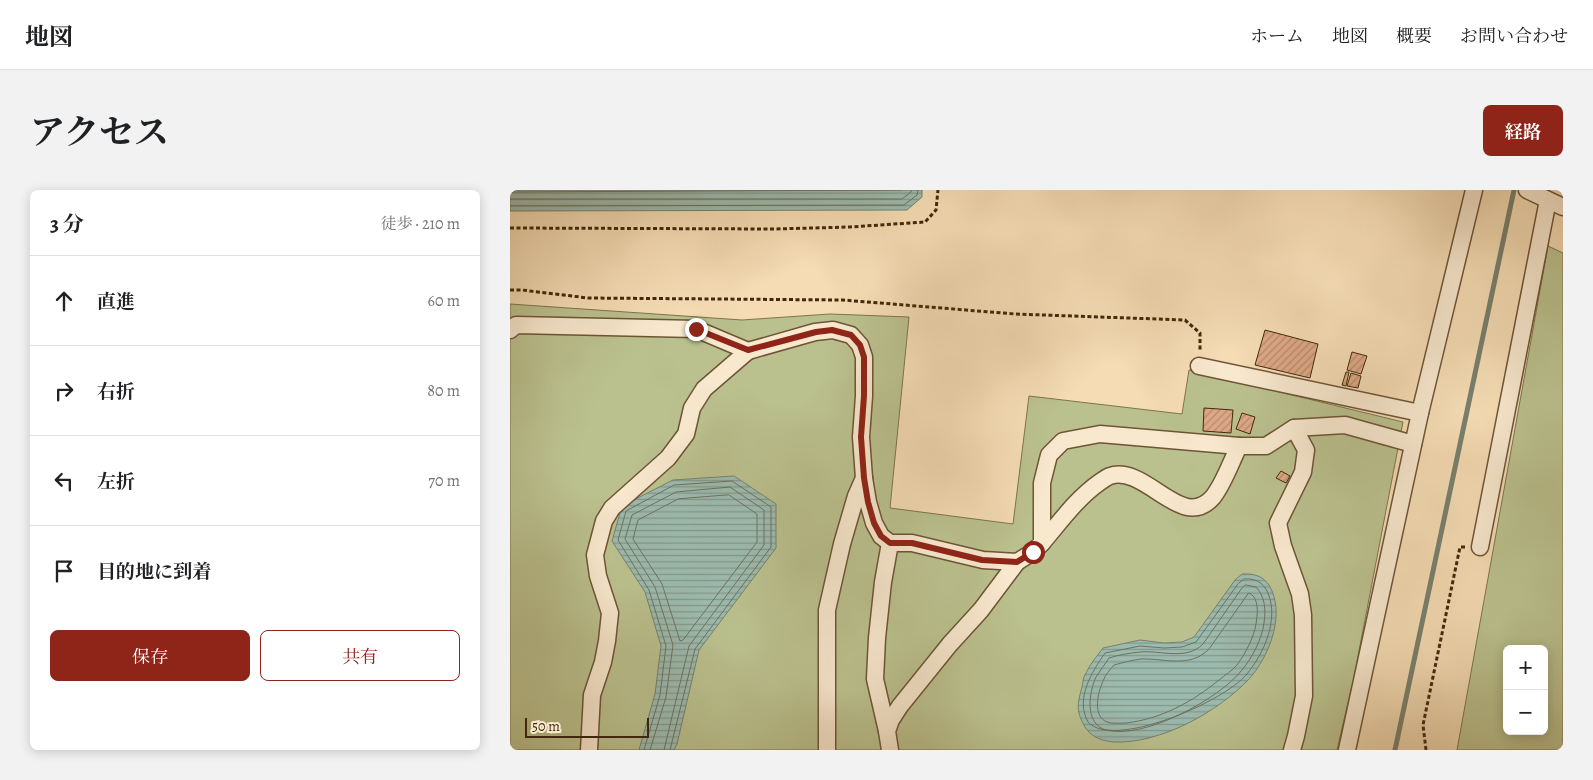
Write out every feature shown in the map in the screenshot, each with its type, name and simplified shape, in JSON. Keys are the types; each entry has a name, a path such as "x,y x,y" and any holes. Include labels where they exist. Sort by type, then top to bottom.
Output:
{"street":[{"path":"1347,750 1420,413 1474,190"},
{"path":"1480,547 1543,198"},
{"path":"510,330 516,325 696,329 748,350"},
{"path":"589,750 592,695 603,662 610,613 598,576 595,556 604,521 612,508 668,458 686,434 692,408 704,389 748,350 816,332 832,330 851,335 860,345 864,357 861,437 864,478 874,523 881,536 890,543 912,543 982,560 1017,562"},
{"path":"1199,366 1420,413"},
{"path":"1042,543 1042,484 1049,455 1063,441 1100,434 1239,446 1266,446 1294,428 1345,425 1414,444"},
{"path":"1292,750 1304,696 1303,615 1300,594 1282,546 1278,524 1303,472 1306,450 1294,428"},
{"path":"887,731 900,706 950,644 981,610 1017,562 1033,552 1042,543 1087,491 1110,476 1126,475 1140,480 1181,506 1192,508 1203,505 1213,497 1239,446"},
{"path":"827,750 827,610 845,534 856,496 864,478"},
{"path":"890,543 883,582 875,679 890,750"}],"path":[{"path":"510,228 774,229 850,227 925,222 936,210 938,190"},
{"path":"510,290 588,298 843,300 1015,314 1185,320 1200,333 1199,366"},
{"path":"1426,750 1423,725 1460,547 1480,547"}],"green space":[{"path":"1548,246 1563,253 1563,750 1457,750"},
{"path":"510,304 742,320 830,314 909,317 890,508 1013,524 1029,396 1182,414 1189,370 1403,422 1354,677 1337,750 510,750"}],"water":[{"path":"510,190 922,190 922,197 907,210 510,211"},
{"path":"734,476 776,504 776,548 699,650 674,750 639,750 655,694 661,646 645,592 612,541 622,506 673,480"},
{"path":"1242,574 1252,574 1261,577 1270,586 1275,602 1276,614 1275,626 1268,649 1249,679 1205,714 1169,732 1150,738 1114,742 1102,740 1091,734 1080,717 1078,703 1085,675 1103,648 1140,640 1164,643 1182,642 1194,637 1235,580"}],"building":[{"path":"1265,330 1318,344 1310,378 1255,365"},
{"path":"1352,352 1367,356 1361,374 1347,370"},
{"path":"1346,372 1349,372 1346,386 1342,385"},
{"path":"1351,373 1361,376 1358,388 1347,386"},
{"path":"1204,408 1233,410 1231,433 1203,431"},
{"path":"1242,413 1255,417 1250,434 1236,429"},
{"path":"1281,471 1290,476 1286,483 1276,478"}],"waterway":[{"path":"1395,750 1514,190"}],"route":[{"path":"696,329 748,350 816,332 832,330 851,335 860,345 864,357 861,437 864,478 874,523 881,536 890,543 912,543 982,560 1017,562 1033,552"}]}
